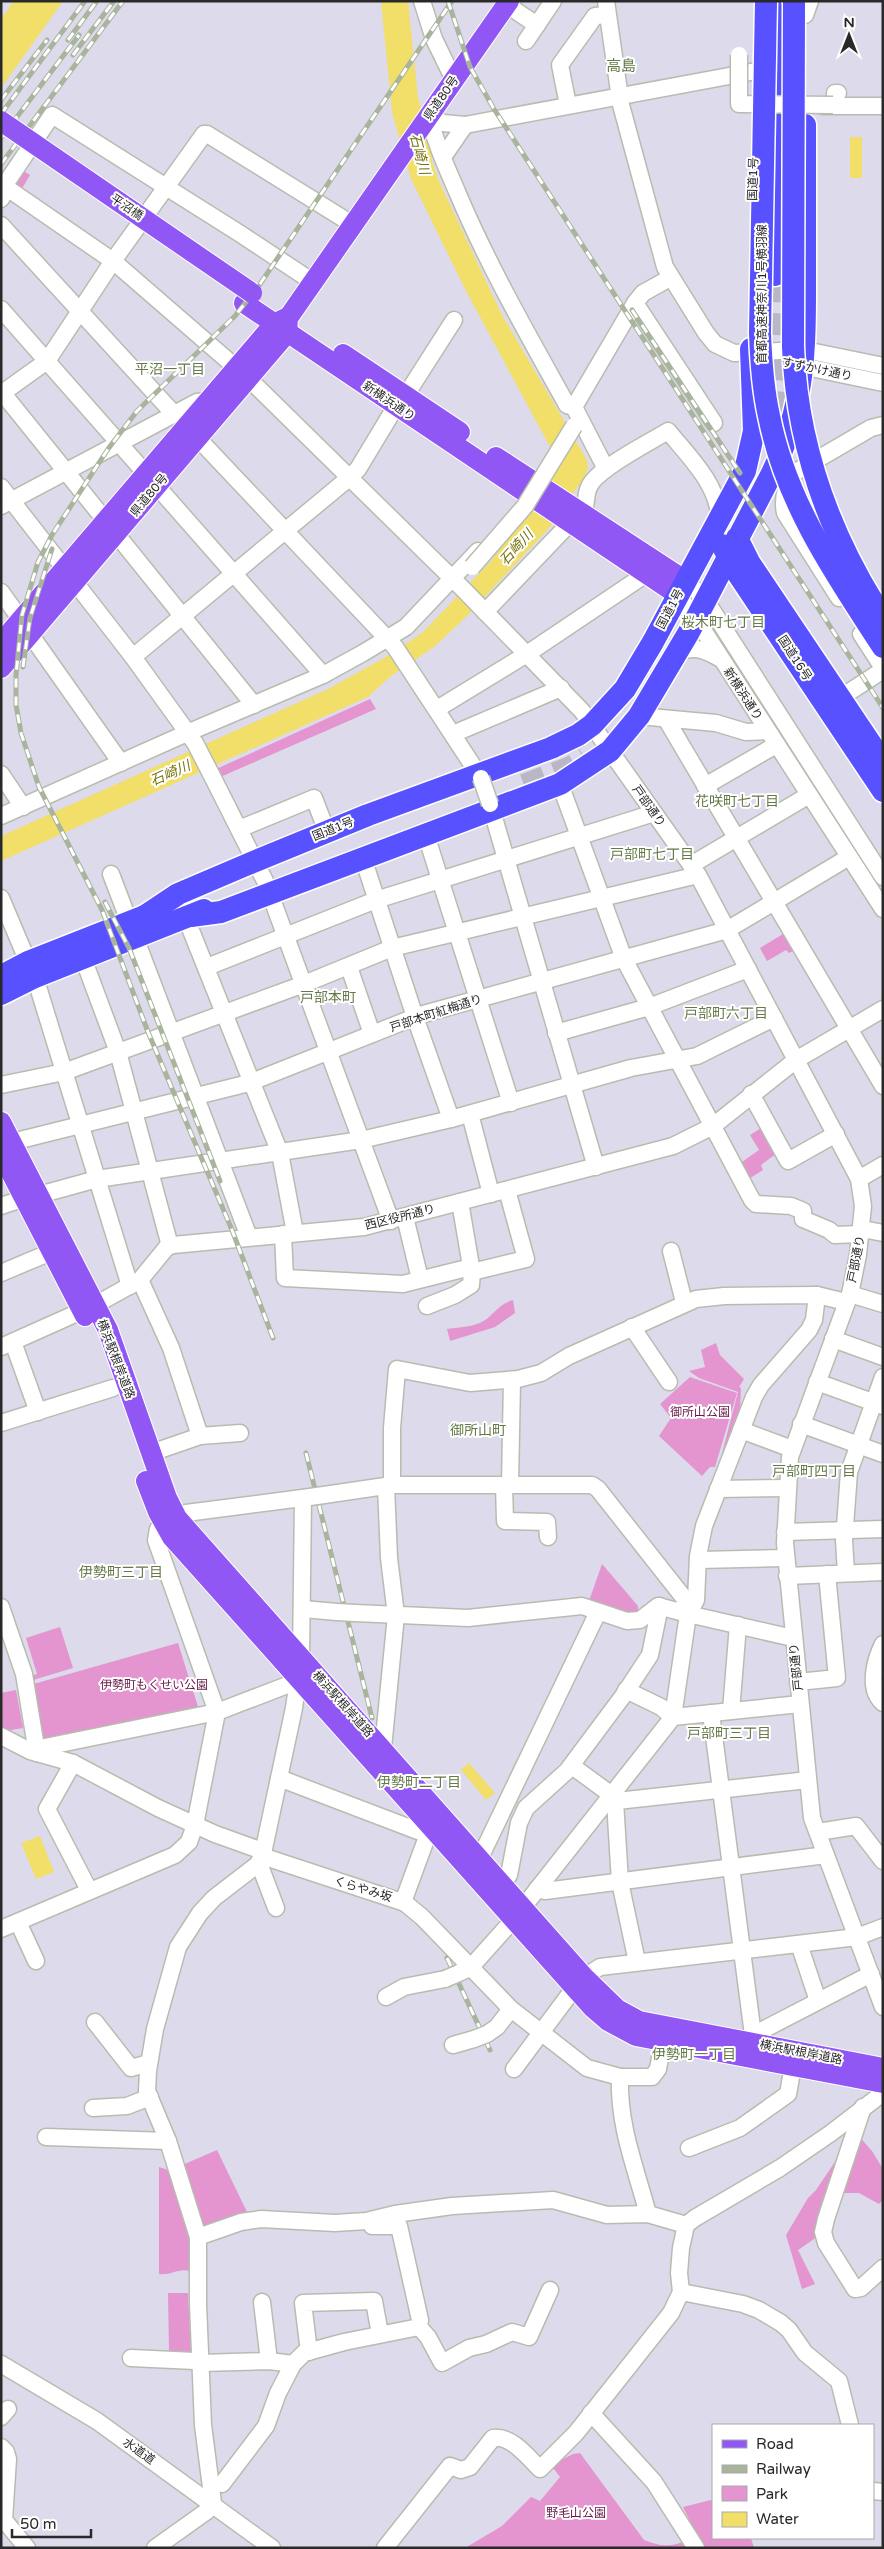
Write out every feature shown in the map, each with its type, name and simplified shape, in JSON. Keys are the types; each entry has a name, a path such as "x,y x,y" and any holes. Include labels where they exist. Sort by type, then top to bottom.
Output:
{"highway":[{"name":"国道1号","path":"263,878 327,832 479,776 551,748 578,735 592,725 625,689 682,588 745,471 754,431 751,354 756,1"},
{"name":"首都高速神奈川1号横羽線","path":"766,1 761,365 769,417 778,452 790,486 811,532 883,647"},
{"name":"国道1号","path":"770,1 777,48 781,275 790,40 802,4"},
{"path":"762,244 768,194 774,80 774,1"},
{"path":"783,1 782,328 785,365 796,436 810,483 826,524 883,618"},
{"name":"国道1号","path":"1,976 83,958 136,925 178,894 363,858 491,806 560,784 610,751 640,716 700,609 783,452 797,409 804,358 802,4"},
{"path":"802,4 793,347 796,397 809,460 821,498 852,567"},
{"path":"755,570 748,550 749,537 778,480 783,452"},
{"name":"国道16号","path":"720,519 722,545 732,547 755,570 883,762"},
{"name":"国道16号","path":"732,547 883,791"},
{"name":"国道1号","path":"1,994 32,969 136,925 188,917 263,878 522,778"}],"main road":[{"name":"県道80号","path":"180,427 242,373 283,325 508,3"},
{"name":"平沼橋","path":"1,121 248,298"},
{"name":"平沼橋","path":"1,138 248,298"},
{"name":"新横浜通り","path":"248,298 283,325 401,400 535,493 682,588"},
{"name":"県道80号","path":"1,668 26,627 152,479 180,427 242,373"},
{"name":"新横浜通り","path":"571,515 646,574 682,588"},
{"name":"県道80号","path":"1,643 26,627"},
{"name":"横浜駅根岸道路","path":"1,1122 6,1147 89,1308 96,1337 153,1501 384,1748 436,1821 479,1860 502,1885 518,1914"},
{"name":"横浜駅根岸道路","path":"32,1196 51,1252 89,1308 108,1330 167,1498 172,1537 298,1678 436,1821 579,1982 608,2021 636,2036 664,2042 753,2046 793,2066 883,2083"},
{"name":"横浜駅根岸道路","path":"579,1982 617,2009 639,2021 753,2046 883,2068"}],"street":[{"path":"422,1 434,39 454,80"},
{"path":"526,41 553,1"},
{"path":"508,3 536,25"},
{"path":"568,105 560,65 595,16 607,8 619,95 665,266 670,278 715,344 734,353 804,358"},
{"path":"739,56 739,104 832,102 883,106"},
{"path":"428,118 444,123 465,125 756,71"},
{"path":"4,194 4,186 52,115 312,282"},
{"path":"428,118 476,236 503,291 568,404 574,407 606,469"},
{"path":"443,157 465,125"},
{"path":"254,706 184,616 2,393 48,361 113,261 204,134 207,134 352,224"},
{"name":"戸部通り","path":"4,194 113,261 242,373 561,688 592,725 694,870 860,1179 863,1206 861,1231 848,1298 792,1449 785,1532 787,1576 812,1818 883,2007"},
{"path":"1,225 180,427 286,531 392,644 453,734 479,776 491,806 596,1167"},
{"path":"574,407 635,303 643,293 670,278"},
{"path":"635,303 714,423"},
{"path":"1,309 323,675"},
{"path":"133,657 358,469 454,320"},
{"name":"すずかけ通り","path":"804,358 883,366"},
{"name":"すずかけ通り","path":"804,358 883,383"},
{"path":"472,567 526,506 574,426 544,374"},
{"path":"840,698 883,669 785,513 783,497 787,482 794,474 871,428 883,425"},
{"path":"6,503 120,442 180,427"},
{"path":"482,609 571,515 587,505 588,487 598,474 668,431 710,484 718,502 720,519"},
{"path":"814,461 842,535 883,610"},
{"path":"1,487 6,503 69,576 133,657 191,738 211,774 263,878 361,1140 398,1218 420,1279"},
{"path":"1,816 121,763 191,738 254,706 392,644 406,627 457,584 535,493"},
{"path":"437,709 527,654 646,574"},
{"name":"新横浜通り","path":"682,588 700,609 883,876"},
{"path":"1,592 121,763"},
{"name":"新横浜通り","path":"700,609 719,658 883,909"},
{"path":"860,632 883,618"},
{"path":"675,654 691,648 707,651 719,658"},
{"path":"453,734 561,688"},
{"path":"640,716 716,723 772,738"},
{"path":"666,719 883,1086"},
{"path":"705,786 772,738"},
{"path":"1,774 24,807"},
{"path":"560,784 624,959 756,1204 791,1206 803,1211 803,1219 829,1230 834,1235 861,1231 883,1233"},
{"path":"1,1085 64,1072 349,967 392,948 458,934 602,898 694,870 736,838 808,795"},
{"path":"239,829 314,798 327,832"},
{"path":"207,967 376,900 654,813"},
{"path":"426,834 510,1102"},
{"name":"戸部本町紅梅通り","path":"6,1147 80,1125 251,1082 414,1017 727,930 849,857"},
{"path":"363,858 414,1017 451,1119"},
{"path":"111,874 136,925 171,1033 249,1237"},
{"path":"1,898 32,969 97,1179 135,1283 170,1348 200,1436"},
{"path":"188,917 224,1014 280,1153 289,1234 285,1278 404,1284 420,1279 526,1259 507,1190"},
{"path":"38,1412 7,1344 89,1308 135,1283 170,1246 118,1052 83,958"},
{"path":"349,967 372,1034"},
{"path":"556,1033 649,1007 748,969"},
{"name":"西区役所通り","path":"170,1246 364,1227 673,1146 713,1126 796,1060 883,1009"},
{"path":"1,1206 97,1179 361,1140 451,1119 631,1068 697,1056 711,1051 774,1018"},
{"path":"751,1094 788,1162 836,1134"},
{"path":"470,1114 491,1194"},
{"path":"860,1179 883,1165"},
{"path":"427,1306 455,1295 470,1285 472,1269 460,1202"},
{"path":"671,1251 684,1302"},
{"path":"1,1273 51,1252"},
{"path":"384,1748 396,1615 389,1558 389,1486 397,1369 470,1383 512,1380 541,1373 559,1361 684,1302 710,1296 817,1296 848,1298 883,1304"},
{"path":"386,1997 396,1990 411,1985 458,1973 518,1914 612,1800 673,1717 688,1614 696,1600 701,1537 710,1508 741,1430 762,1385 809,1330 814,1320 817,1296"},
{"path":"632,1327 669,1382"},
{"path":"832,1339 883,1357"},
{"path":"846,1574 845,1530 848,1472 878,1404 883,1377"},
{"path":"512,1380 505,1521 547,1522 548,1537"},
{"path":"817,1382 878,1404"},
{"path":"1,1423 113,1388"},
{"path":"801,1424 883,1454"},
{"path":"741,1430 792,1449"},
{"path":"151,1453 200,1436 240,1433"},
{"path":"1,1929 175,1854 189,1842 195,1825 217,1712 156,1540 158,1529 186,1513 389,1486 595,1486 684,1598 688,1614"},
{"path":"718,1489 788,1488"},
{"path":"155,2548 207,2511 212,2503 205,2451 200,2363 198,2237 168,2141 147,2091 149,2063 155,2029 178,1947 200,1913 214,1898 246,1875 261,1858 294,1708 301,1658 303,1609 313,1497"},
{"path":"785,1532 883,1529"},
{"path":"699,1560 786,1558"},
{"path":"787,1576 883,1572"},
{"path":"798,1682 837,1678 827,1574"},
{"path":"303,1609 468,1618 582,1606 628,1621 640,1620 660,1606"},
{"path":"660,1606 793,1638"},
{"path":"502,1885 509,1875 519,1823 526,1808 572,1766 650,1655 660,1606"},
{"path":"1,1607 22,1669 37,1753 45,1747 217,1712 290,1684 298,1678"},
{"path":"479,1860 598,1612"},
{"path":"731,1711 738,1625"},
{"path":"883,1644 874,1670 874,1686 883,1703"},
{"path":"626,1690 661,1707 673,1717 800,1704"},
{"path":"710,1713 753,2046 818,2001 871,1974"},
{"name":"くらやみ坂","path":"1,1736 37,1753 73,1763 261,1858 268,1858 403,1902 422,1917 458,1973 511,2009 587,2068 620,2077 645,2079 652,2077 658,2069 664,2042"},
{"path":"73,1763 47,1809 89,1890"},
{"path":"572,1766 612,1800 620,1882 637,1962"},
{"path":"279,1778 418,1831 436,1821"},
{"path":"612,1800 808,1780"},
{"path":"403,1902 436,1821"},
{"path":"818,1832 856,1826 883,1861"},
{"path":"537,1889 545,1891 826,1855"},
{"path":"261,1858 276,1908"},
{"path":"18,1922 36,1961"},
{"path":"514,2069 579,1982 600,1966 857,1937 883,1927"},
{"path":"799,1944 818,2001"},
{"path":"453,2045 480,2036 497,2027 511,2009"},
{"path":"95,2022 131,2068 149,2063"},
{"path":"689,2148 740,2128 788,2094 793,2066"},
{"path":"620,2077 620,2104 625,2130 648,2214"},
{"path":"385,2548 450,2466 462,2470 470,2467 493,2438 501,2437 516,2447 540,2469 591,2413 671,2313 681,2292 679,2273 681,2248 686,2225 780,2168 831,2133 883,2093"},
{"path":"93,2108 127,2106 150,2097"},
{"path":"863,2107 826,2218 824,2236 830,2252 855,2288 862,2288 883,2268"},
{"path":"46,2137 168,2141"},
{"path":"198,2237 241,2222 261,2218 335,2223 366,2221 395,2214 452,2206 553,2200 607,2215 648,2214 686,2225"},
{"path":"366,2221 369,2226 399,2226 420,2320 419,2326 428,2337 442,2363 469,2348 486,2344 512,2332 529,2337 550,2290"},
{"path":"681,2292 743,2304 760,2310 781,2323 789,2330 805,2353 839,2381 850,2424"},
{"path":"309,2352 303,2303 374,2301 380,2334"},
{"path":"262,2302 269,2361"},
{"path":"222,2484 266,2426 278,2393 293,2364 309,2352 419,2326"},
{"path":"131,2358 194,2361 200,2363 269,2361 293,2364"},
{"name":"水道道","path":"1,2364 97,2421 272,2548"},
{"path":"591,2413 654,2482 696,2548"},
{"path":"1,2447 6,2452 8,2459 4,2520 27,2548"}],"green space":[{"path":"19,168 30,175 20,192 9,185"},
{"path":"370,699 376,709 218,778 214,770"},
{"path":"783,934 793,951 789,953 786,950 767,961 760,948"},
{"path":"763,1127 777,1153 761,1165 763,1170 744,1182 736,1166 759,1150 750,1135"},
{"path":"513,1300 515,1313 495,1327 450,1341 447,1329 469,1326 484,1321 503,1305"},
{"path":"716,1343 720,1355 744,1379 739,1387 741,1388 740,1413 713,1488 738,1392 699,1378 689,1371 705,1367 701,1350"},
{"name":"御所山公園","path":"690,1377 737,1393 715,1467 710,1467 702,1476 659,1436 671,1418 660,1404"},
{"path":"602,1564 638,1606 638,1612 624,1615 589,1601"},
{"path":"60,1627 73,1668 33,1680 31,1676 37,1674 26,1638"},
{"name":"伊勢町もくせい公園","path":"178,1643 199,1710 40,1741 30,1685"},
{"path":"16,1690 23,1728 5,1731 1,1727 1,1693"},
{"path":"851,2127 872,2151 883,2169 883,2200 879,2204 859,2193 840,2193 817,2237 798,2250 815,2284 802,2289 786,2235 808,2198 816,2190 845,2147 844,2135"},
{"path":"217,2150 247,2212 204,2227 180,2166"},
{"path":"159,2167 168,2170 191,2241 190,2271 181,2270 159,2274"},
{"path":"168,2293 188,2293 191,2352 169,2352"},
{"name":"野毛山公園","path":"580,2453 644,2540 659,2545 671,2545 697,2536 683,2507 711,2500 712,2539 751,2539 754,2548 465,2548 502,2526 531,2497 540,2501 560,2477 551,2465 573,2454"}],"water":[{"path":"14,1 63,1 1,88 1,19"},
{"name":"石崎川","path":"381,1 408,1 418,98 435,155 431,158 439,181 501,313 587,460 588,468 585,476 551,526 465,618 434,647 391,676 368,697 1,861 1,836 328,689 391,654 423,632 491,561 528,514 557,460 466,291 411,179 392,112"},
{"path":"850,137 862,137 862,178 850,178"},
{"path":"469,1763 495,1793 486,1800 461,1770"},
{"path":"40,1836 54,1872 36,1879 21,1843"}],"tunnel":[{"path":"772,368 775,275"},
{"path":"775,446 778,437 786,346"},
{"path":"524,785 571,767 585,758"}],"railway":[{"path":"1,114 85,1"},
{"path":"68,40 97,1"},
{"path":"73,55 114,1"},
{"path":"1,164 123,1"},
{"path":"448,1 470,67 494,109 883,708"},
{"path":"273,1338 232,1230 148,1032 102,910 39,787 21,733 16,705 16,675 22,615 38,562 52,535 108,449 137,411 235,316 260,284 452,1"},
{"path":"1,138 79,35"},
{"path":"1,100 47,40"},
{"path":"632,310 740,473"},
{"path":"23,667 30,618 52,549"},
{"path":"105,902 129,948 220,1181"},
{"path":"306,1453 372,1718"},
{"path":"447,1958 490,2050"}],"district":[{"name":"高島","path":"621,66"},
{"name":"平沼一丁目","path":"170,369"},
{"name":"桜木町七丁目","path":"723,622"},
{"name":"花咲町七丁目","path":"737,801"},
{"name":"戸部町七丁目","path":"652,854"},
{"name":"戸部本町","path":"328,997"},
{"name":"戸部町六丁目","path":"726,1013"},
{"name":"御所山町","path":"478,1430"},
{"name":"戸部町四丁目","path":"814,1471"},
{"name":"伊勢町三丁目","path":"121,1572"},
{"name":"戸部町三丁目","path":"729,1733"},
{"name":"伊勢町二丁目","path":"419,1782"},
{"name":"伊勢町一丁目","path":"694,2054"}]}
